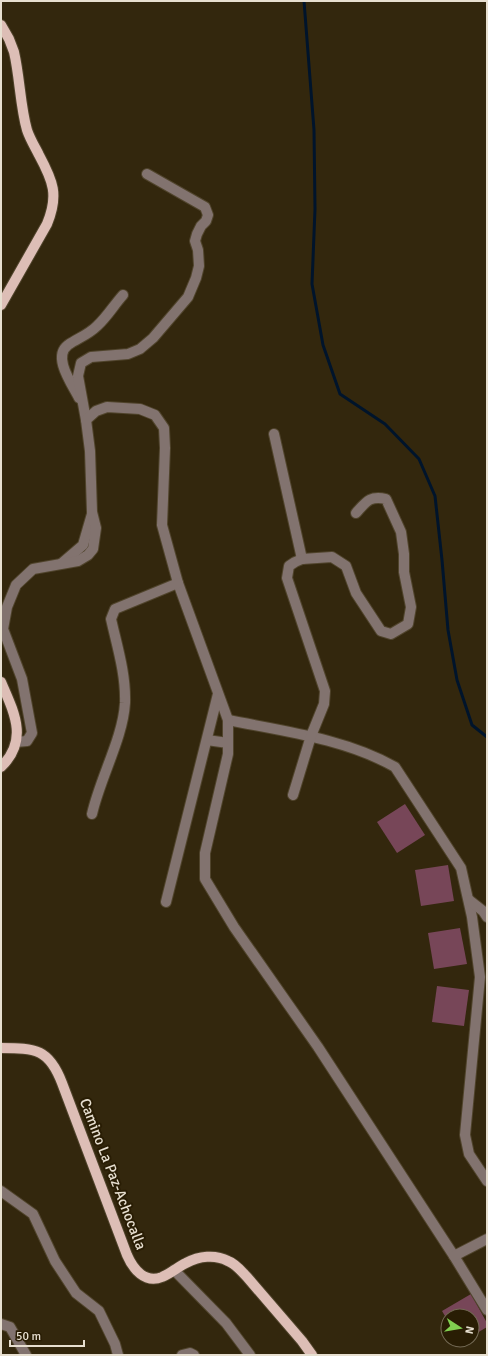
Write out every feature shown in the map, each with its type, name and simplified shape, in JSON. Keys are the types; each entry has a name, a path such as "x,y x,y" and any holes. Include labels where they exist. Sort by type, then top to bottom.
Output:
{"main road":[{"path":"1,25 14,52 28,132 52,182 54,197 52,213 47,224 1,305"},
{"path":"1,682 14,710 17,732 16,742 12,753 1,768"},
{"name":"Camino La Paz-Achocalla","path":"1,1048 30,1049 40,1053 52,1063 62,1083 127,1256 137,1272 154,1279 162,1277 197,1258 218,1257 228,1261 238,1267 247,1277 302,1341 312,1355"}],"street":[{"path":"16,742 27,741 32,733 22,679 3,629 7,607 16,585 33,569 78,561 88,555 93,549 96,528 92,512 90,451 78,376 81,363 91,357 128,354 140,349 153,338 188,297 199,266 198,250 195,241 199,230 206,221 208,215 205,207 147,174"},
{"path":"83,405 64,369 62,356 64,349 69,344 83,337 98,325 123,295"},
{"path":"86,420 96,411 107,407 140,409 155,415 164,428 165,448 162,525 178,583 228,720 228,754 205,853 205,879 234,927 318,1047 454,1256 487,1310"},
{"path":"274,434 302,559"},
{"path":"293,795 311,736 324,704 325,691 287,578 289,566 302,559 332,557 346,566 356,593 381,631 391,634 408,624 410,607 404,572 404,554 401,532 386,499 377,497 366,501 356,513"},
{"path":"92,814 96,798 120,732 125,704 124,678 111,619 115,609 178,583"},
{"path":"166,902 218,694"},
{"path":"228,720 311,736 378,757 395,767 462,868 472,917 480,977 465,1135 469,1154 487,1181"},
{"path":"207,740 228,743"},
{"path":"469,900 483,911 487,917"},
{"path":"1,1191 33,1214 55,1261 76,1293 99,1311 115,1344 118,1355"},
{"path":"454,1256 487,1240"},
{"path":"174,1270 226,1323 250,1355"},
{"path":"1,1324 10,1327 26,1355"},
{"path":"182,1355 190,1352 194,1355"}],"building":[{"path":"405,804 425,835 397,853 377,822"},
{"path":"448,865 454,901 421,906 415,870"},
{"path":"460,928 467,964 434,969 428,933"},
{"path":"437,986 469,990 464,1026 432,1022"},
{"path":"471,1294 479,1308 447,1308"},
{"path":"480,1310 487,1323 487,1327 480,1331"}],"waterway":[{"path":"304,1 314,130 315,209 312,284 323,345 340,394 385,424 419,459 435,496 448,630 457,680 472,725 487,737"}]}
